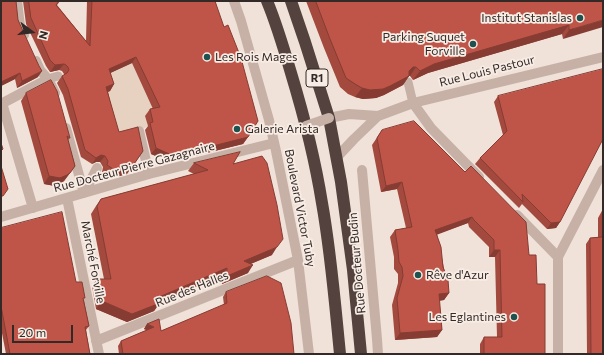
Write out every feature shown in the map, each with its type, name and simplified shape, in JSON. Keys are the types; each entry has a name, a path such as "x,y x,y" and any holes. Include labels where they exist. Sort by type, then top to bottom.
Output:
{"highway":[{"name":"R1","path":"267,1 281,39 301,104 306,126 323,210 334,283 340,354"},
{"name":"R1","path":"291,1 329,118 337,157 355,283 361,354"}],"street":[{"path":"17,1 20,26 40,70 53,77"},
{"name":"Boulevard Victor Tuby","path":"234,1 269,120 274,143 298,260 309,354"},
{"name":"Rue Louis Pastour","path":"337,157 378,116 412,103 603,57"},
{"path":"33,208 2,104 53,77"},
{"path":"53,77 59,104"},
{"path":"412,103 431,128 485,183"},
{"name":"Rue Louis Pastour","path":"306,126 329,118 349,114 378,116"},
{"path":"63,118 84,193"},
{"path":"139,131 149,174"},
{"name":"Rue Docteur Pierre Gazagnaire","path":"1,217 149,174 274,143"},
{"path":"84,193 97,168"},
{"name":"Rue Docteur Budin","path":"362,170 378,354"},
{"path":"558,354 558,257 603,170"},
{"name":"Marché Forville","path":"68,198 99,354"},
{"path":"513,210 558,257"},
{"name":"Rue des Halles","path":"96,341 298,260"}],"lane":[{"path":"408,82 412,103"}],"shaded area":[{"path":"142,58 162,112 145,116 148,126 139,131 114,139 102,94 106,75"}],"building":[{"path":"1,1 16,1 18,20 42,71 22,81 20,73 1,82"},
{"path":"29,1 59,1 56,5 90,46 92,1 215,1 224,27 228,25 241,58 258,121 248,137 174,156 156,148 150,123 153,122 150,109 160,107 136,57 109,69 114,84 106,87 119,132 138,127 143,151 132,167 116,171 107,165 108,161 105,156 101,155 96,158 85,150 68,89 62,76 69,70 68,67 64,64 55,65 50,60 31,18"},
{"path":"316,1 603,1 603,20 569,30 569,25 434,64 420,71 416,67 413,67 409,71 409,76 383,89 370,90 362,88 346,78"},
{"path":"603,69 603,139 560,222 551,223 522,194 523,202 480,158 507,131 498,96"},
{"path":"51,80 57,91 70,138 67,136 75,166 70,173 60,178 49,176 26,93"},
{"path":"414,121 465,172 471,166 526,222 529,255 536,255 537,284 545,284 545,354 484,354 484,337 502,337 500,250 494,250 494,240 472,217 435,230 441,247 443,267 448,280 449,293 439,294 442,330 400,333 397,298 403,276 402,267 399,262 395,230 412,227 402,182 386,186 377,138 382,130"},
{"path":"240,152 233,164 262,156 267,163 283,239 277,247 244,261 253,265 227,276 227,268 159,297 160,303 132,314 102,301 97,279 111,279 97,206 101,199 208,170 194,163"},
{"path":"1,166 8,189 3,196 1,196"},
{"path":"603,211 603,354 591,354 590,238 602,237"},
{"path":"62,212 76,282 82,282 85,298 83,298 89,326 85,327 90,354 10,354 1,306 1,228"},
{"path":"267,276 281,283 291,323 294,354 123,354 121,341 154,327 147,324 159,319 161,331 227,303 226,292"}],"place":[{"name":"Institut Stanislas","path":"580,18"},
{"name":"Parking Suquet Forville","path":"473,44"},
{"name":"Les Rois Mages","path":"207,57"},
{"name":"Galerie Arista","path":"237,129"},
{"name":"Rêve d'Azur","path":"418,275"},
{"name":"Les Eglantines","path":"514,317"}]}
